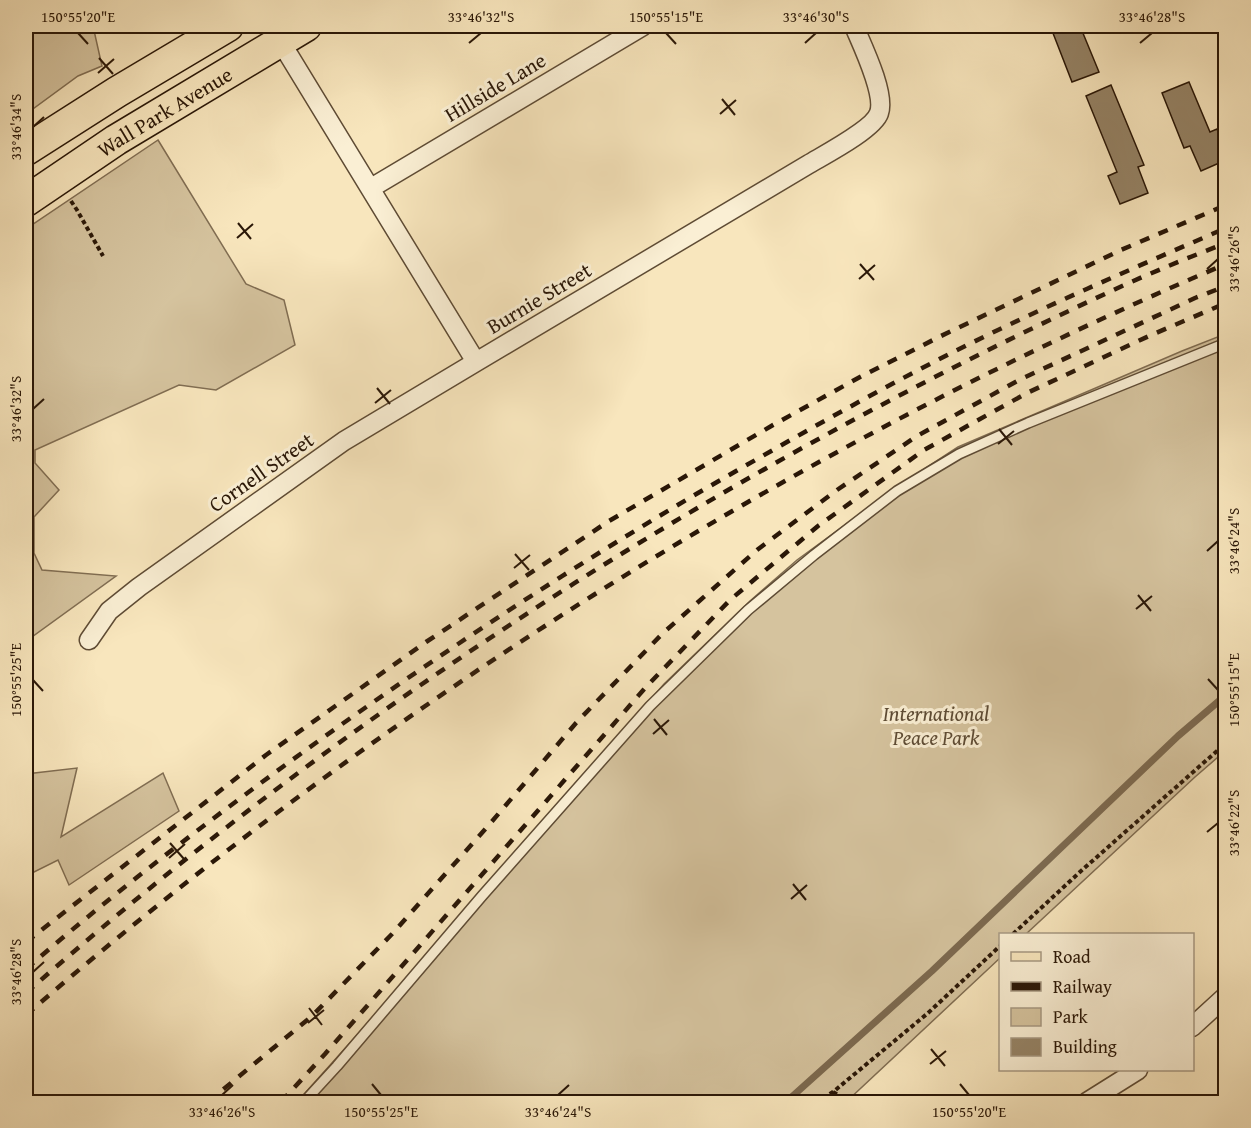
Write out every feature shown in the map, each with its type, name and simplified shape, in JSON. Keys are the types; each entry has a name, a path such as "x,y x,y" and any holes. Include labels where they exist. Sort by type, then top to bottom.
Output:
{"main road":[{"name":"Wall Park Avenue","path":"26,150 117,92 228,26"},
{"name":"Wall Park Avenue","path":"26,201 276,33 306,26"}],"street":[{"name":"Hillside Lane","path":"371,188 643,26"},
{"name":"Burnie Street","path":"276,33 476,362 840,146 870,124 879,114 881,100 854,26"},
{"name":"Cornell Street","path":"89,640 109,611 187,552 344,441 476,362"},
{"path":"1194,1025 1226,996"},
{"path":"1087,1102 1136,1071"}],"lane":[{"path":"304,1102 650,706 748,610 781,582 897,491 958,454 1226,343"}],"path":[{"path":"26,29 31,26"},
{"path":"67,196 103,256"},
{"path":"1014,933 1226,743"},
{"path":"817,1102 833,1092 928,1013 999,947"},
{"path":"833,1092 851,1102"}],"green space":[{"path":"26,26 93,26 102,66 78,76 26,114"},
{"path":"158,140 246,284 284,300 295,345 216,390 179,385 35,450 35,463 59,490 34,517 34,553 42,570 116,576 32,637 26,656 26,229"},
{"name":"International Peace Park","path":"1225,334 1225,751 1027,933 999,933 999,959 846,1102 297,1102 664,684 750,601 797,560 901,484 958,447"},
{"path":"77,768 61,837 163,773 179,811 69,885 58,860 26,876 26,774"}],"building":[{"path":"1080,26 1099,72 1072,82 1051,28"},
{"path":"1189,82 1210,132 1217,129 1226,150 1226,160 1201,171 1190,146 1184,148 1162,93"},
{"path":"1111,85 1144,165 1138,167 1148,193 1120,204 1108,176 1117,172 1086,96"}],"waterway":[{"path":"786,1102 932,971 1178,736 1226,695"}],"railway":[{"path":"26,942 266,755 426,642 609,521 860,377 1121,250 1226,205"},
{"path":"26,969 155,863 288,763 439,657 541,589 645,524 922,368 998,330 1226,228"},
{"path":"26,993 150,888 279,787 411,692 547,601 686,515 829,433 973,358 1120,287 1226,243"},
{"path":"26,1015 162,902 302,794 448,691 597,593 750,501 906,415 1065,336 1226,264"},
{"path":"208,1102 312,1016 392,934 576,723 662,634 757,550 837,490 917,436 1019,380 1195,298 1226,286"},
{"path":"281,1102 646,687 730,600 818,526 924,450 1027,393 1226,303"}]}
